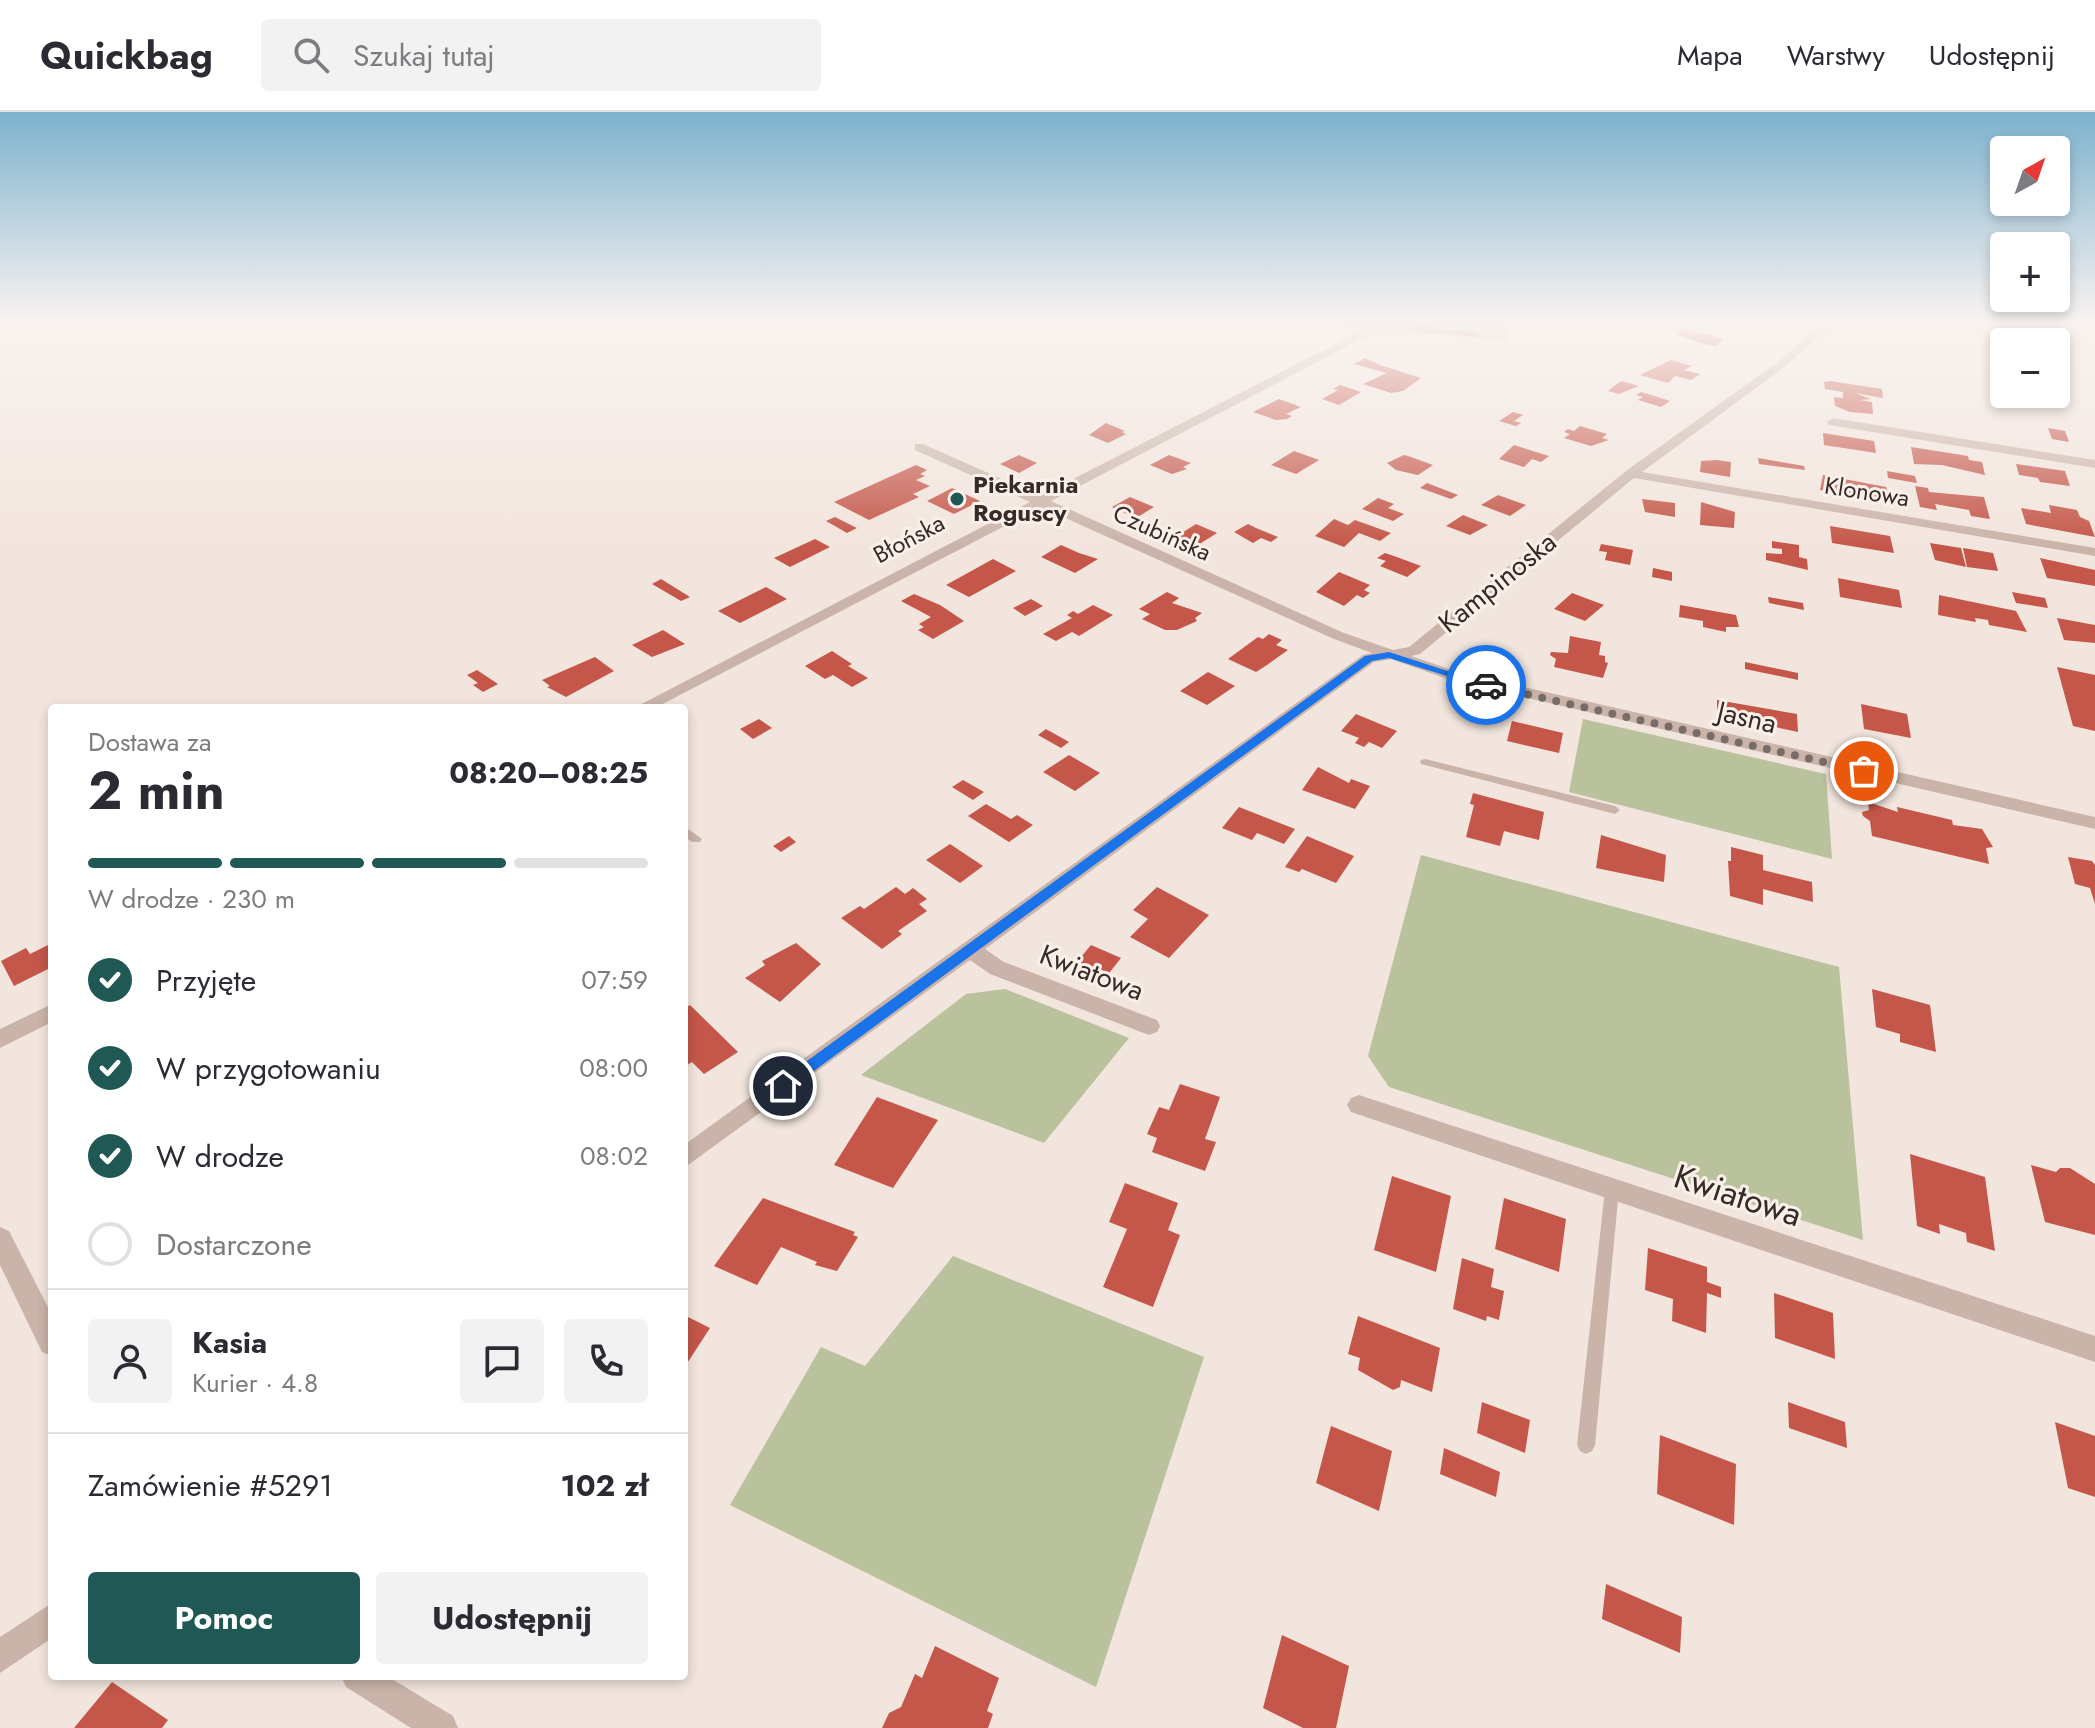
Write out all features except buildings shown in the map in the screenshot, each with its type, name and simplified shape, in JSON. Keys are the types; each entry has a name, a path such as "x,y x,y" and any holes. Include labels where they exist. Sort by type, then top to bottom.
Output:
{"street":[{"name":"Błońska","path":"650,704 1244,395"},
{"name":"Kampinoska","path":"688,1155 1369,658 1414,651 1631,474 1739,395"},
{"path":"1833,422 2095,464"},
{"name":"Czubińska","path":"919,447 1339,636 1389,655"},
{"name":"Klonowa","path":"1631,474 2095,552"},
{"name":"Jasna","path":"1389,655 1496,687 2095,823"},
{"name":"Kwiatowa","path":"971,950 997,968 1149,1026"},
{"path":"0,1039 48,1014"},
{"name":"Kwiatowa","path":"1359,1105 2095,1349"},
{"path":"0,1239 48,1335"},
{"path":"0,1657 48,1622"},
{"path":"363,1680 441,1728"}],"lane":[{"path":"1425,762 1615,810"},
{"path":"688,833 696,839"},
{"path":"1586,1445 1612,1189"}],"green space":[{"path":"1583,719 1826,774 1832,859 1569,792"},
{"path":"1421,855 1839,967 1863,1240 1389,1087 1368,1056"},
{"path":"1005,989 1129,1038 1044,1143 861,1075 966,994"},
{"path":"953,1256 1204,1357 1096,1687 730,1505 821,1347 865,1366"}],"way so far":[{"path":"1486,685 1864,771"}],"place":[{"name":"Piekarnia Roguscy","path":"957,499"}],"route":[{"path":"783,1086 1369,658 1389,655 1486,685"}]}
